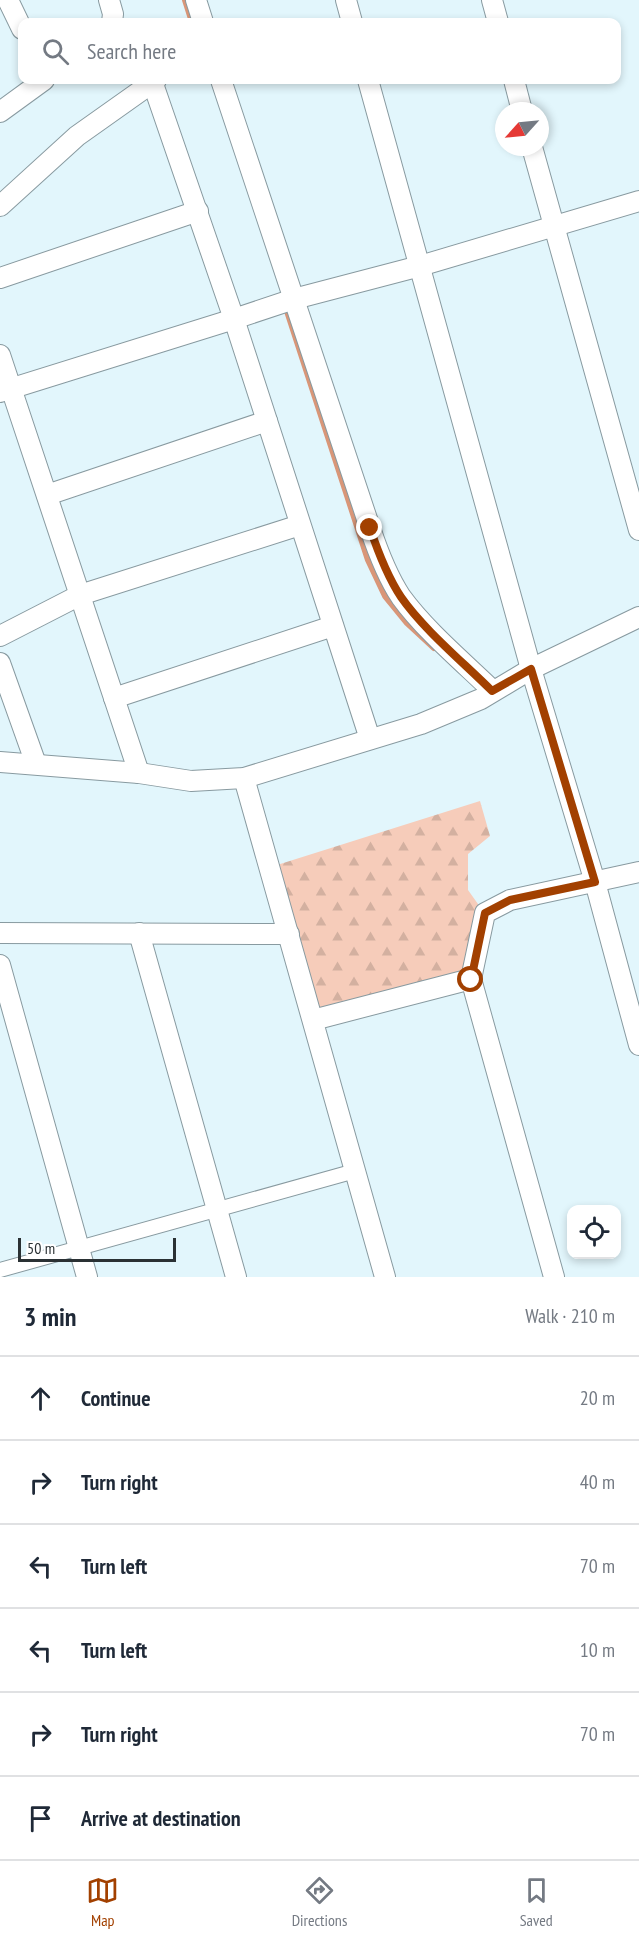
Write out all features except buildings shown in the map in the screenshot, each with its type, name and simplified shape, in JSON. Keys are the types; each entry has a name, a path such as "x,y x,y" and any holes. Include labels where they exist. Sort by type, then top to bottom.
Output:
{"street":[{"path":"8,0 18,21"},
{"path":"109,0 111,18"},
{"path":"196,0 202,18"},
{"path":"346,0 351,18"},
{"path":"492,0 497,18"},
{"path":"0,112 38,84"},
{"path":"0,206 77,136 148,84"},
{"path":"155,84 370,739"},
{"path":"222,84 370,528 390,578 401,597 419,619 492,691"},
{"path":"369,84 531,669 595,882 639,1044"},
{"path":"515,84 520,102"},
{"path":"535,156 639,530"},
{"path":"6,391 294,298 420,266 639,201"},
{"path":"0,278 198,211"},
{"path":"0,355 6,391 47,495 139,773"},
{"path":"47,495 267,421"},
{"path":"0,636 80,595 300,525"},
{"path":"0,762 139,773 191,781 244,778 421,724 481,699 531,669 639,617"},
{"path":"114,698 333,626"},
{"path":"0,663 36,764"},
{"path":"244,778 385,1277"},
{"path":"554,1277 471,980 485,913 510,900 639,872"},
{"path":"0,933 289,934"},
{"path":"139,933 236,1277"},
{"path":"0,965 87,1277"},
{"path":"313,1020 471,980"},
{"path":"0,1270 355,1171"}],"green space":[{"path":"480,801 490,836 468,854 468,890 478,904 467,971 317,1008 277,865"}],"waterway":[{"path":"185,0 191,18"},
{"path":"285,305 368,560 385,596 407,623 434,648"}],"route":[{"path":"370,528 379,555 401,597 419,619 492,691 531,669 595,882 510,900 485,913 471,980"}]}
